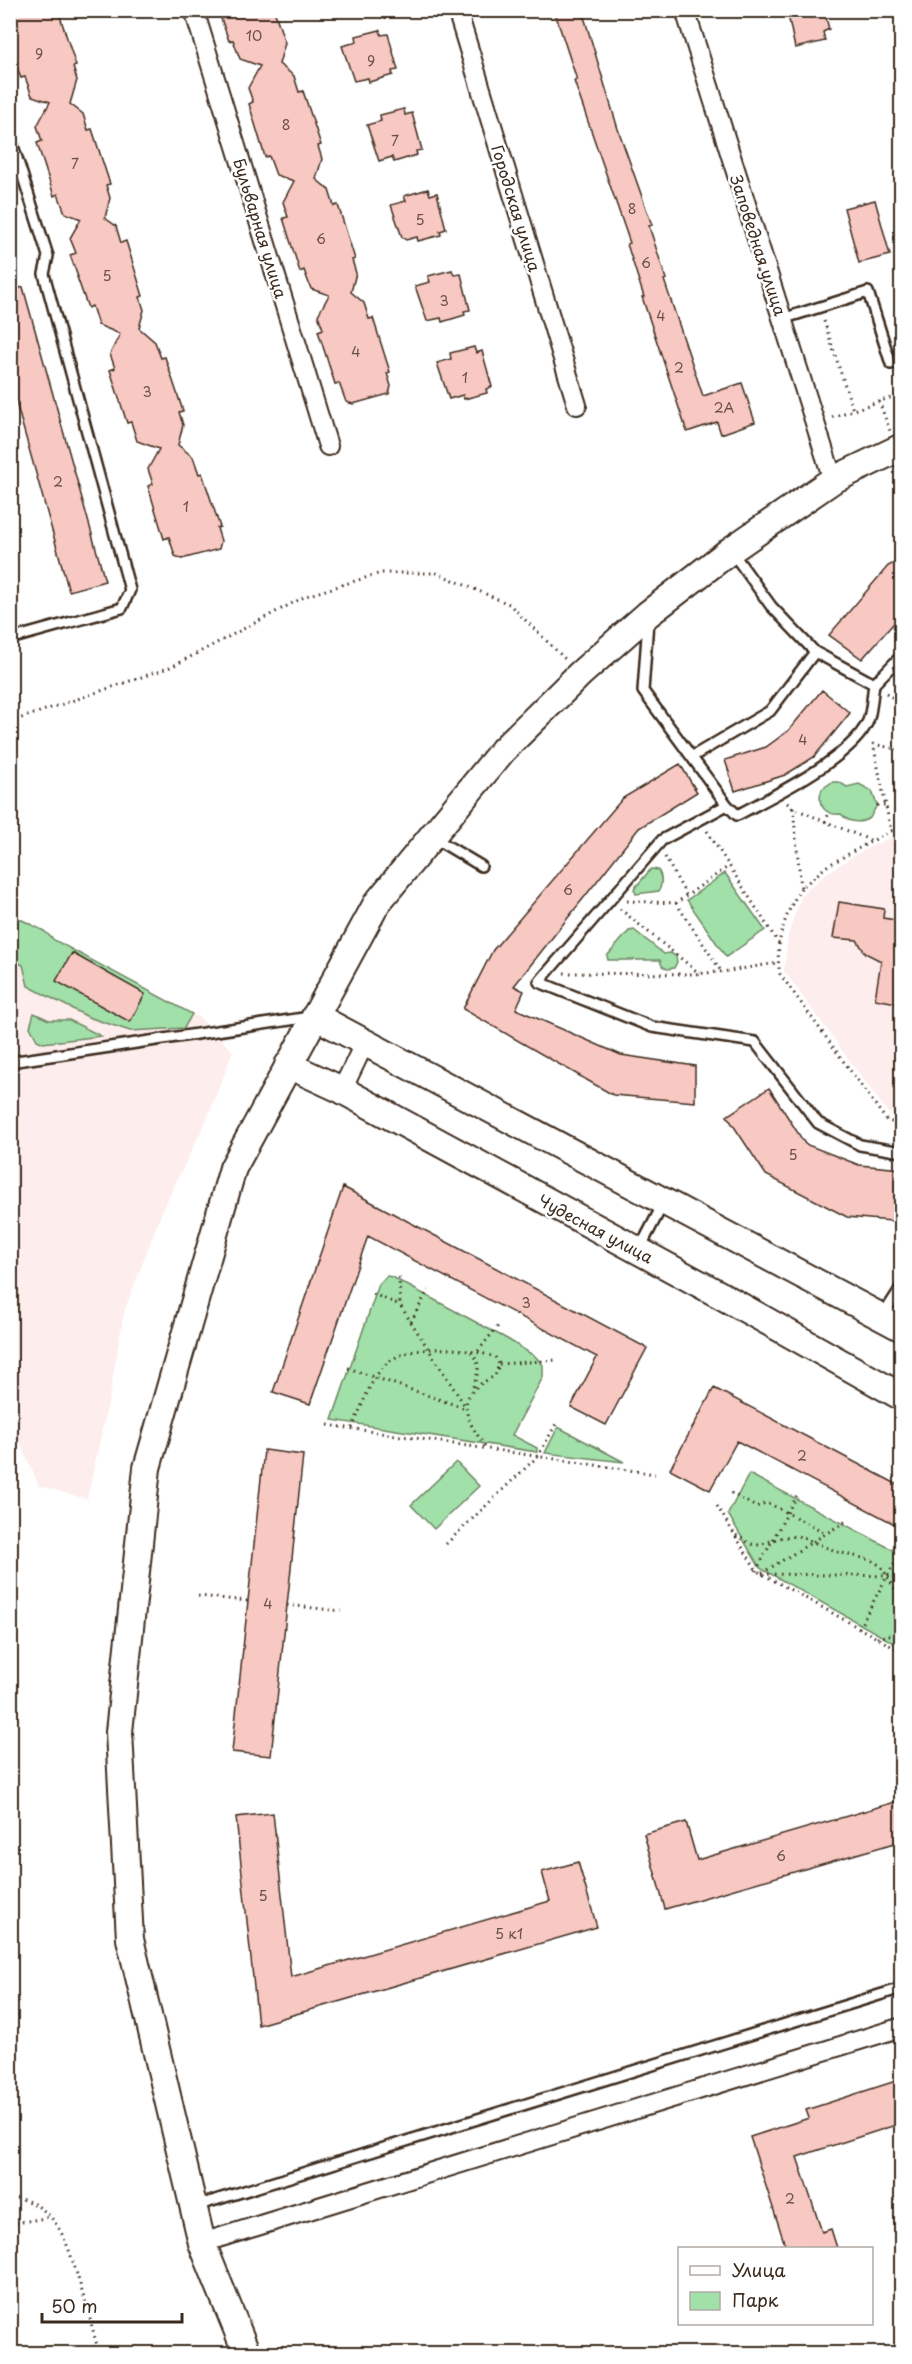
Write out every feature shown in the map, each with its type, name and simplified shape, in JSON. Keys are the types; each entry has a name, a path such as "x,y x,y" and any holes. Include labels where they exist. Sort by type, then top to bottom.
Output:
{"street":[{"name":"Бульварная улица","path":"194,10 328,446"},
{"name":"Городская улица","path":"457,10 577,405"},
{"name":"Заповедная улица","path":"685,10 833,480"},
{"path":"247,2354 202,2243 130,1939 118,1732 147,1468 233,1168 377,903 503,750 580,674 648,614 731,550 833,480 902,447"},
{"path":"315,1016 892,1323"},
{"path":"342,1090 364,1042"},
{"name":"Чудесная улица","path":"288,1065 342,1090 902,1397"},
{"path":"202,2243 902,2027"}],"lane":[{"path":"10,136 48,256 44,274 130,590 122,608 10,639"},
{"path":"782,319 868,292 891,364 902,361"},
{"path":"731,550 771,606 815,652 874,684"},
{"path":"648,614 643,691 737,815 777,795 848,747 869,718 874,684 902,655"},
{"path":"693,756 770,711 815,652"},
{"path":"727,804 662,840 539,982 652,1028 755,1042 818,1123 860,1145 902,1152"},
{"path":"432,836 481,866"},
{"path":"10,1062 315,1016"},
{"path":"639,1251 664,1202"},
{"path":"892,1323 902,1286"},
{"path":"193,2207 902,1988"}],"path":[{"path":"819,307 853,410"},
{"path":"815,423 902,394"},
{"path":"10,722 171,667 306,596 381,573 437,573 509,604 580,674"},
{"path":"854,740 902,750"},
{"path":"873,743 891,831"},
{"path":"777,795 793,808 872,841"},
{"path":"877,805 886,805"},
{"path":"793,808 801,888"},
{"path":"825,822 829,813"},
{"path":"699,820 780,945"},
{"path":"902,827 826,866 801,888 790,907 781,933 777,963 780,974 887,1121 902,1124"},
{"path":"658,845 686,895"},
{"path":"610,901 676,903 729,866"},
{"path":"610,901 700,974"},
{"path":"676,903 722,972"},
{"path":"548,973 700,974 777,963"},
{"path":"399,1274 400,1305 467,1409 471,1426 488,1449"},
{"path":"411,1322 428,1290"},
{"path":"373,1294 400,1305"},
{"path":"477,1352 498,1326"},
{"path":"352,1428 382,1368 397,1356 429,1349 477,1352 495,1357 498,1364 495,1376 473,1388"},
{"path":"467,1351 472,1353 479,1365 467,1409"},
{"path":"498,1364 557,1360"},
{"path":"348,1368 467,1409"},
{"path":"446,1544 538,1456 557,1422"},
{"path":"328,1425 655,1474"},
{"path":"731,1493 756,1507 767,1503 826,1533"},
{"path":"756,1570 798,1493"},
{"path":"717,1506 756,1570 761,1574 902,1652"},
{"path":"761,1574 848,1520"},
{"path":"734,1534 755,1545 793,1536 838,1552 871,1560 878,1563 902,1595"},
{"path":"859,1629 902,1549"},
{"path":"761,1574 902,1576"},
{"path":"198,1596 248,1601"},
{"path":"287,1605 341,1611"},
{"path":"10,1607 10,1620"},
{"path":"876,1638 902,1632"},
{"path":"10,2197 39,2206 51,2217 66,2238 99,2354"},
{"path":"10,2223 51,2217"}],"shaded area":[{"path":"901,832 901,1115 888,1113 784,971 788,935 801,896 825,874 857,854"},
{"path":"11,913 44,931 54,940 200,1018 233,1051 207,1119 163,1209 124,1312 110,1394 87,1499 39,1486 11,1422"}],"green space":[{"path":"832,782 839,782 847,787 859,784 872,791 877,805 870,818 854,822 841,814 826,811 821,804 820,794 822,789"},
{"path":"651,869 658,870 660,875 659,891 636,894 634,889"},
{"path":"725,873 765,930 726,957 687,900"},
{"path":"10,914 192,1014 184,1028 130,1031 88,1017 28,986 23,965 11,959"},
{"path":"634,930 664,954 670,953 676,956 677,962 674,968 667,969 662,966 660,960 608,960 607,956 629,931"},
{"path":"34,1013 49,1020 69,1020 101,1036 43,1043 37,1040 30,1027"},
{"path":"387,1276 509,1340 536,1357 543,1365 543,1377 512,1435 537,1448 537,1452 332,1420 379,1284"},
{"path":"558,1427 624,1462 545,1453"},
{"path":"456,1462 479,1486 434,1529 411,1505"},
{"path":"749,1474 901,1554 901,1647 760,1568 728,1514"}],"building":[{"path":"10,10 58,10 76,66 73,67 77,80 70,104 83,114 88,130 92,129 110,184 106,185 110,198 105,218 116,226 121,243 126,241 143,296 140,297 144,310 139,328 155,342 161,358 165,357 183,411 179,412 183,425 178,445 193,457 199,474 202,473 220,527 217,528 221,541 219,549 182,559 175,556 169,537 164,539 148,486 153,484 148,469 159,449 137,441 131,422 127,423 110,370 115,368 110,354 120,334 98,325 92,306 88,308 77,277 70,255 76,253 70,238 81,219 65,213 58,194 54,196 37,143 42,141 37,126 50,102 32,96 25,77 21,78 10,49"},
{"path":"218,10 274,10 285,43 279,64 294,76 299,92 303,91 321,145 318,146 322,159 316,179 329,190 334,206 338,205 355,259 352,260 356,273 351,292 364,303 369,319 373,318 390,372 387,373 391,386 389,394 353,404 346,402 339,383 335,384 318,331 323,329 318,315 329,295 311,289 304,270 300,272 283,218 288,217 283,202 294,181 276,175 269,156 265,157 249,104 253,102 248,88 260,66 240,59 233,40 229,41"},
{"path":"554,10 582,10 618,129 652,225 649,226 666,279 664,280 703,396 742,383 755,422 721,434 717,422 687,432 642,297 644,297 627,244 630,243 574,81 577,80"},
{"path":"787,10 824,10 829,29 823,32 825,41 795,48"},
{"path":"380,30 381,35 388,34 398,70 392,71 393,75 369,82 368,78 354,81 342,46 357,42 356,36"},
{"path":"404,109 405,115 412,113 422,150 416,151 417,155 394,162 392,157 379,161 367,125 381,121 380,115"},
{"path":"428,189 430,195 437,193 446,229 440,231 441,235 418,241 417,237 406,240 402,237 391,205 406,201 404,196"},
{"path":"875,200 890,255 859,263 844,208"},
{"path":"452,270 454,275 461,274 470,310 464,311 465,315 442,322 441,318 427,321 415,286 430,282 428,276"},
{"path":"23,287 105,581 69,591 10,381 10,291"},
{"path":"474,347 476,353 482,351 492,387 486,389 487,393 464,399 463,395 449,399 437,363 451,359 450,353"},
{"path":"902,559 902,614 862,659 829,635 888,566"},
{"path":"822,690 850,713 814,757 785,775 735,791 725,760 766,747 788,731"},
{"path":"680,764 697,792 639,828 514,986 524,991 516,1009 621,1055 695,1066 695,1102 613,1095 463,1009 493,950 623,798"},
{"path":"839,902 884,909 883,918 902,921 902,1004 875,999 881,961 865,953 857,940 833,938"},
{"path":"72,953 145,994 130,1022 56,981"},
{"path":"769,1088 805,1144 859,1165 902,1169 902,1222 847,1217 766,1175 727,1116"},
{"path":"343,1187 647,1348 606,1425 571,1407 597,1357 368,1236 310,1404 273,1392"},
{"path":"714,1388 902,1487 902,1528 737,1441 710,1490 670,1469"},
{"path":"264,1450 303,1455 271,1756 232,1752"},
{"path":"902,1800 902,1841 665,1909 644,1834 686,1822 697,1860"},
{"path":"273,1813 291,1977 550,1901 542,1872 578,1862 597,1927 258,2025 236,1817"},
{"path":"902,2079 902,2123 797,2157 822,2232 831,2229 837,2247 786,2247 750,2137 809,2118 806,2110"}]}
